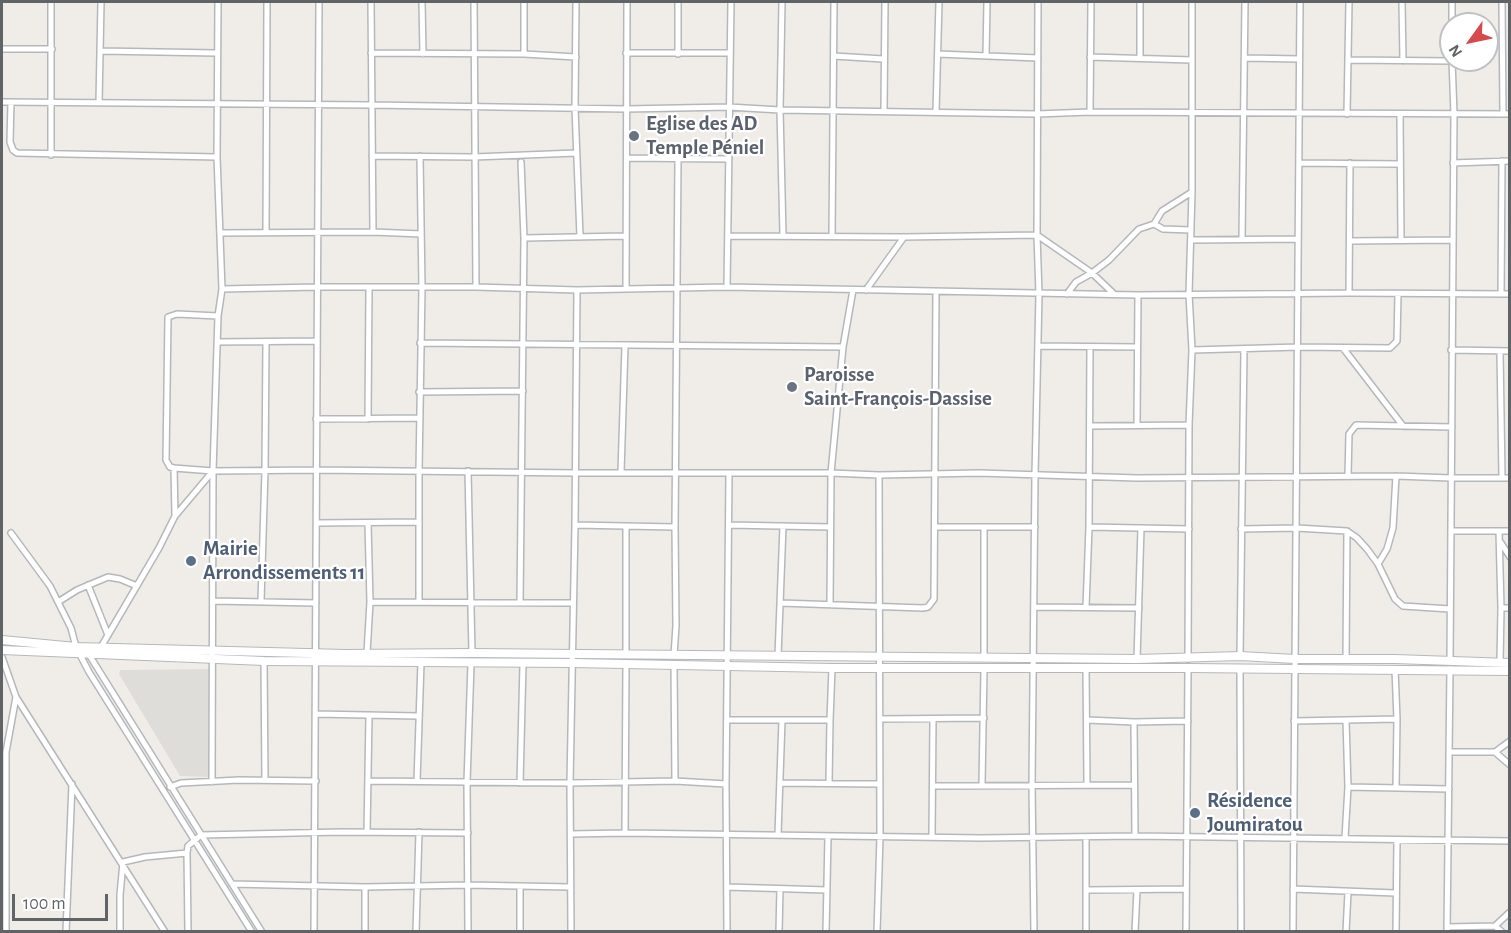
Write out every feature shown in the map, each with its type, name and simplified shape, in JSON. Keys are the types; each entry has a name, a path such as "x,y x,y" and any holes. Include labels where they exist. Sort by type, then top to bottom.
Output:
{"main road":[{"path":"2,640 82,650 101,647 212,654 264,662 573,663 984,669 1395,669 1509,663"},
{"path":"2,650 212,654 472,653 1137,659 1240,656 1346,659 1509,671"}],"street":[{"path":"51,2 51,155"},
{"path":"99,103 100,2"},
{"path":"212,782 213,471 218,316 222,289 216,105 218,2"},
{"path":"266,232 267,2"},
{"path":"314,932 320,2"},
{"path":"371,2 373,232"},
{"path":"422,2 423,54"},
{"path":"474,2 476,287"},
{"path":"524,2 524,54"},
{"path":"576,2 575,108 580,236"},
{"path":"626,290 627,2"},
{"path":"678,2 678,54"},
{"path":"727,287 731,2"},
{"path":"782,2 780,110 783,235"},
{"path":"832,236 834,2"},
{"path":"884,110 885,2"},
{"path":"936,111 939,2"},
{"path":"986,56 987,2"},
{"path":"1034,932 1032,785 1039,294 1038,2"},
{"path":"1090,2 1090,112"},
{"path":"1140,2 1140,57"},
{"path":"1188,659 1188,425 1192,350 1189,294 1192,192 1192,2"},
{"path":"1242,239 1245,2"},
{"path":"1293,932 1300,2"},
{"path":"1347,114 1348,2"},
{"path":"1402,2 1403,61"},
{"path":"2,102 473,108 729,107 780,110 1037,114 1090,112 1506,114 1506,58 1502,2"},
{"path":"2,49 52,49"},
{"path":"101,51 216,52"},
{"path":"626,53 730,53"},
{"path":"371,54 524,54 576,57"},
{"path":"938,54 1038,58"},
{"path":"834,56 884,59"},
{"path":"1090,57 1192,60"},
{"path":"1246,58 1299,59"},
{"path":"1348,60 1439,60"},
{"path":"1452,72 1454,114 1451,240 1453,295 1447,929 1495,926 1509,912"},
{"path":"11,102 10,142 13,150 22,154 217,157"},
{"path":"1400,115 1401,240"},
{"path":"372,156 474,157 576,153"},
{"path":"419,602 418,471 422,288 420,156"},
{"path":"627,159 729,159"},
{"path":"674,656 678,159"},
{"path":"1501,294 1502,161"},
{"path":"1453,163 1509,161"},
{"path":"520,602 524,288 521,162"},
{"path":"1300,163 1399,164"},
{"path":"1349,293 1350,163"},
{"path":"1068,294 1076,282 1109,260 1139,229 1154,224 1162,212 1192,192"},
{"path":"1154,224 1162,229 1191,230"},
{"path":"220,233 421,234"},
{"path":"728,236 1037,235 1092,273 1114,294"},
{"path":"524,238 625,236"},
{"path":"866,290 904,237"},
{"path":"1191,240 1297,239"},
{"path":"1350,241 1451,240"},
{"path":"1502,242 1509,242"},
{"path":"222,289 476,287 626,290 727,287 1138,295 1509,294"},
{"path":"368,419 369,288"},
{"path":"571,932 570,783 577,290"},
{"path":"830,604 831,473 843,347 853,290"},
{"path":"781,603 923,608 932,604 936,592 936,291"},
{"path":"1192,350 1393,347 1396,341 1398,294"},
{"path":"1137,424 1138,295"},
{"path":"218,316 177,314 168,317 166,460 170,467 213,471 879,475 979,473 1089,477 1509,478"},
{"path":"218,342 317,341"},
{"path":"261,601 266,343"},
{"path":"420,343 523,346 843,347"},
{"path":"621,472 625,346"},
{"path":"1038,346 1137,347"},
{"path":"1086,607 1090,347"},
{"path":"1343,348 1403,426"},
{"path":"1240,656 1244,349"},
{"path":"1451,350 1509,351"},
{"path":"1500,352 1502,478"},
{"path":"419,392 523,390"},
{"path":"316,420 419,418"},
{"path":"1090,426 1188,425"},
{"path":"1348,476 1349,434 1352,427 1356,425 1452,427"},
{"path":"1501,425 1509,425"},
{"path":"174,468 175,516"},
{"path":"101,647 175,516 213,471"},
{"path":"468,471 472,653"},
{"path":"727,932 729,473"},
{"path":"877,932 880,837 879,475"},
{"path":"1378,564 1387,549 1393,528 1396,476"},
{"path":"317,523 418,522"},
{"path":"368,523 370,602 368,653"},
{"path":"575,525 675,527"},
{"path":"729,525 830,527"},
{"path":"778,656 783,526"},
{"path":"984,526 984,657"},
{"path":"626,527 626,655"},
{"path":"936,527 1035,527"},
{"path":"1089,527 1189,530"},
{"path":"1137,659 1141,528"},
{"path":"1241,529 1297,528 1347,531 1357,538 1378,564 1395,599 1403,606 1450,609"},
{"path":"1346,659 1347,531"},
{"path":"1451,531 1509,531"},
{"path":"1499,531 1501,542 1500,662"},
{"path":"11,533 50,586 82,650 194,840 252,932"},
{"path":"1501,542 1509,557"},
{"path":"58,602 77,590 108,577 136,586"},
{"path":"88,585 108,635"},
{"path":"213,601 316,603"},
{"path":"370,602 573,603"},
{"path":"1035,607 1139,608"},
{"path":"1501,608 1509,608"},
{"path":"82,650 262,932"},
{"path":"2,657 16,697 123,862 165,932"},
{"path":"264,662 265,780"},
{"path":"417,781 421,663"},
{"path":"468,932 467,782 471,664"},
{"path":"520,783 523,664"},
{"path":"625,832 626,664"},
{"path":"674,666 675,781"},
{"path":"829,783 832,668"},
{"path":"1086,668 1087,784"},
{"path":"1186,932 1188,668"},
{"path":"982,784 984,669"},
{"path":"1240,669 1241,932"},
{"path":"1395,669 1396,788"},
{"path":"6,932 3,829 6,752 16,697"},
{"path":"316,714 418,716"},
{"path":"368,832 369,716"},
{"path":"880,720 984,718"},
{"path":"1294,721 1397,719"},
{"path":"728,720 830,720"},
{"path":"778,834 782,720"},
{"path":"932,837 933,720"},
{"path":"1087,720 1188,721"},
{"path":"1345,838 1348,787 1346,720"},
{"path":"1134,722 1135,836"},
{"path":"1450,753 1495,752 1509,741"},
{"path":"1495,752 1509,765"},
{"path":"170,787 181,783 316,781"},
{"path":"369,781 570,783 675,781 726,784"},
{"path":"66,932 72,783"},
{"path":"780,783 880,784"},
{"path":"933,786 1134,785"},
{"path":"1348,787 1449,789"},
{"path":"416,932 419,832"},
{"path":"571,834 625,832 880,837 1086,838 1135,836 1509,841"},
{"path":"188,932 187,853 188,846 201,835 468,833"},
{"path":"826,932 828,836"},
{"path":"1086,838 1086,932"},
{"path":"1396,932 1397,840"},
{"path":"123,862 145,857 187,853"},
{"path":"120,932 123,862"},
{"path":"232,884 365,887 468,885 570,887"},
{"path":"520,886 520,932"},
{"path":"365,887 365,932"},
{"path":"728,887 826,890"},
{"path":"779,932 780,889"},
{"path":"1087,890 1186,889"},
{"path":"1135,932 1137,890"},
{"path":"1293,890 1395,893"},
{"path":"1346,932 1348,892"},
{"path":"1495,926 1502,932"}],"shaded area":[{"path":"211,669 209,777 180,776 119,674 120,670"}],"place":[{"name":"Eglise des AD Temple Péniel","path":"634,136"},
{"name":"Paroisse Saint-François-Dassise","path":"792,387"},
{"name":"Mairie Arrondissements 11","path":"191,561"},
{"name":"Résidence Joumiratou","path":"1195,813"}]}
